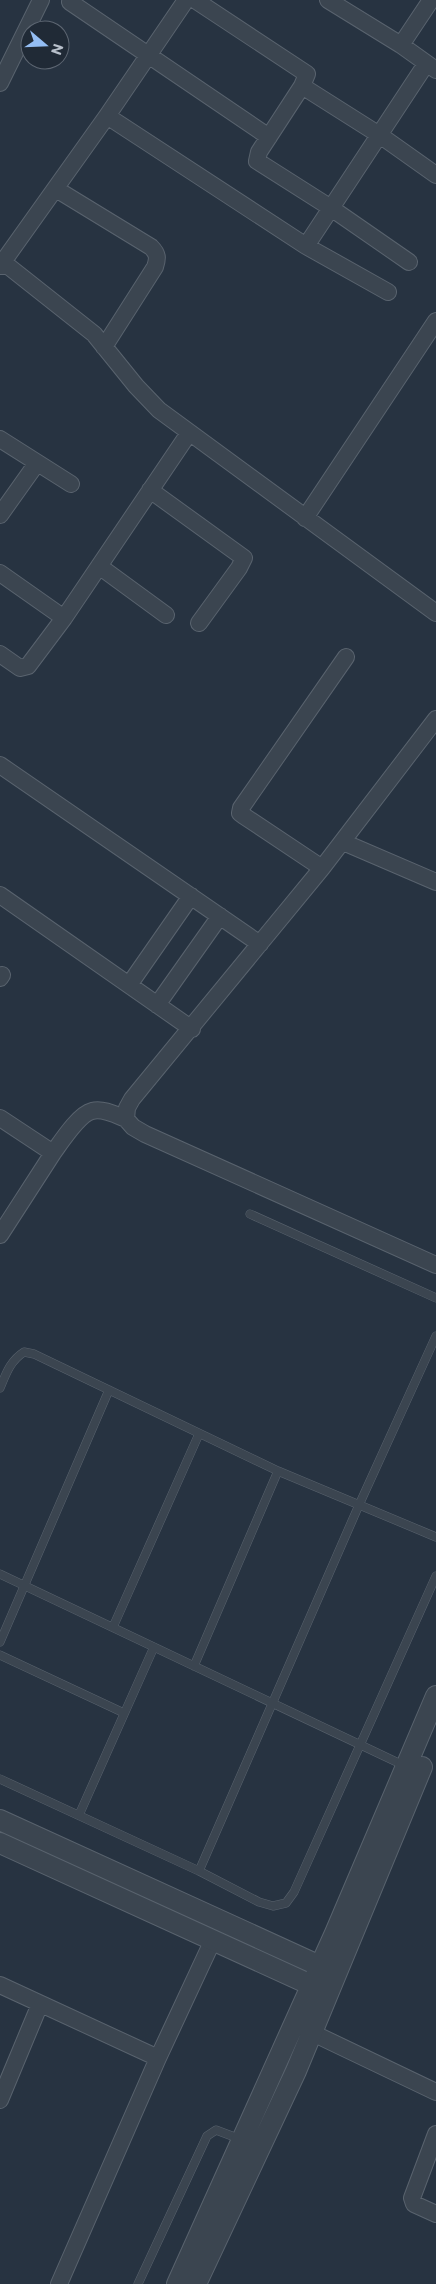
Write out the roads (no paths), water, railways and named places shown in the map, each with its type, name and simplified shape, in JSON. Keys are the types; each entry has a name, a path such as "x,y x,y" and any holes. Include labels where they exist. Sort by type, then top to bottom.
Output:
{"street":[{"path":"0,82 41,0"},
{"path":"186,0 107,116 2,264 88,330 148,401 436,613"},
{"path":"195,0 307,74 302,86 259,152 257,160 409,262"},
{"path":"306,246 431,67 401,45 328,0"},
{"path":"401,45 432,0"},
{"path":"66,1 269,137"},
{"path":"302,86 381,136 436,175"},
{"path":"107,116 306,246 388,292"},
{"path":"56,189 157,252 158,259 155,267 104,347"},
{"path":"305,518 434,329"},
{"path":"0,654 20,668 28,666 64,618 189,432"},
{"path":"0,439 71,484"},
{"path":"0,515 37,463"},
{"path":"150,490 244,558 239,568 199,623"},
{"path":"99,566 166,615"},
{"path":"0,573 64,618"},
{"path":"322,868 244,816 240,813 240,808 346,657"},
{"path":"126,1119 127,1108 132,1099 192,1029 322,868 436,720"},
{"path":"0,765 260,944"},
{"path":"342,842 436,881"},
{"path":"0,895 192,1029"},
{"path":"129,986 191,896"},
{"path":"157,1005 220,916"},
{"path":"0,1235 53,1153 79,1121 92,1110 100,1110 126,1119 133,1127 145,1134 436,1265"},
{"path":"0,1118 53,1153"},
{"path":"196,2284 328,1970 436,1696"},
{"path":"328,1970 436,1733"},
{"path":"0,1820 328,1970"},
{"path":"0,1842 320,1989"},
{"path":"59,2284 158,2058 213,1940"},
{"path":"0,1986 158,2058"},
{"path":"0,2100 40,2004"},
{"path":"303,2028 436,2092"},
{"path":"177,2284 242,2140 303,2028"},
{"path":"436,2134 412,2198 414,2204 436,2214"}],"lane":[{"path":"250,1214 436,1298"},
{"path":"200,1871 359,1505 436,1336"},
{"path":"0,1388 8,1368 16,1358 24,1352 34,1354 278,1471 436,1537"},
{"path":"0,1642 109,1390"},
{"path":"113,1627 199,1434"},
{"path":"194,1666 278,1471"},
{"path":"0,1574 407,1767"},
{"path":"0,1779 200,1871 259,1902 273,1906 286,1902 294,1892 436,1576"},
{"path":"78,1815 154,1647"},
{"path":"0,1655 124,1713"},
{"path":"138,2284 207,2136 216,2130 242,2140"}]}
